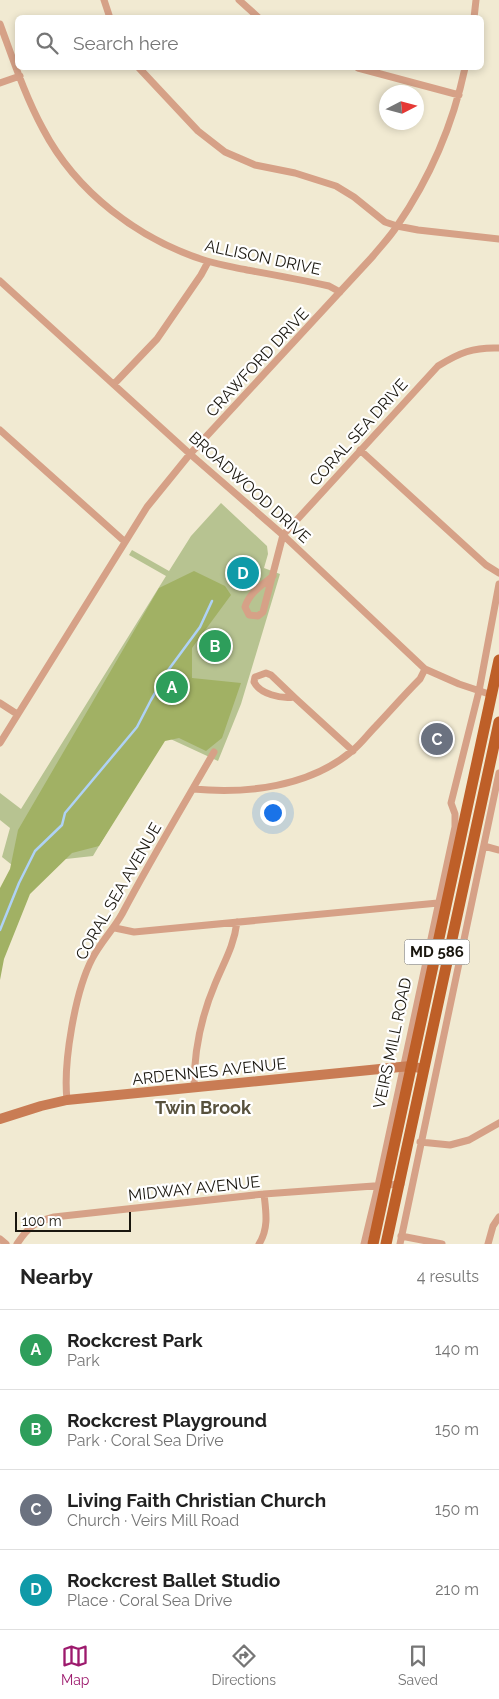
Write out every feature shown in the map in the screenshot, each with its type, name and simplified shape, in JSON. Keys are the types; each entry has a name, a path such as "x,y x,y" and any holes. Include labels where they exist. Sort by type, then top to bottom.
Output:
{"main road":[{"name":"VEIRS MILL ROAD","path":"373,1244 382,1186 408,1067 497,696 499,660"},
{"name":"MD 586","path":"386,1244 499,722"}],"street":[{"path":"104,0 109,15"},
{"path":"239,0 256,15"},
{"path":"474,15 476,0"},
{"name":"ALLISON DRIVE","path":"0,24 15,63"},
{"name":"ALLISON DRIVE","path":"18,70 43,129 62,158 85,186 120,218 148,236 208,262 329,286 340,292"},
{"path":"142,70 198,131 225,152 255,165 295,173 336,186 354,197 385,222 397,226 499,239"},
{"path":"365,70 459,95"},
{"name":"CRAWFORD DRIVE","path":"0,743 124,541 147,507 190,454 340,292 397,226 432,167 449,126 465,70"},
{"path":"0,83 20,76"},
{"path":"114,384 156,339 208,262"},
{"name":"BROADWOOD DRIVE","path":"0,281 190,454 283,535 425,669 459,684 497,696"},
{"name":"CORAL SEA DRIVE","path":"273,576 257,589 248,600 245,607 249,615 258,616 263,612 273,576 283,535 438,366 458,354 473,349 499,348"},
{"path":"0,430 124,541"},
{"path":"360,450 486,565 499,574"},
{"name":"VEIRS MILL ROAD","path":"408,1067 438,903 455,827 451,803 478,691 499,584"},
{"path":"214,752 193,789 219,791 294,782 325,770 353,751 420,679 425,669"},
{"path":"294,697 287,698 262,691 254,682 255,677 266,673 271,675 353,751"},
{"path":"0,703 17,714"},
{"path":"442,1244 400,1240 499,773"},
{"name":"CORAL SEA AVENUE","path":"67,1100 65,1083 73,1021 78,998 92,958 115,928 156,851 193,789"},
{"path":"484,846 499,850"},
{"path":"115,928 134,932 438,903"},
{"path":"194,1087 194,1063 201,1026 214,986 235,938 237,922"},
{"name":"ARDENNES AVENUE","path":"0,1119 67,1100 408,1067 423,1069"},
{"path":"420,1142 441,1145 459,1143 469,1140 499,1123"},
{"name":"MIDWAY AVENUE","path":"16,1244 25,1230 39,1221 54,1216 264,1194 411,1184"},
{"name":"VEIRS MILL ROAD","path":"364,1244 382,1186"},
{"path":"259,1244 266,1224 264,1194"},
{"path":"488,1244 493,1226 499,1217"},
{"path":"0,1239 6,1244"}],"green space":[{"path":"221,503 267,546 268,554 264,568 280,574 241,704 218,761 164,736 93,856 12,865 2,857 10,828 0,820 0,793 21,809 166,576 129,555 132,550 169,571 191,536"},
{"path":"194,571 225,586 231,595 192,648 192,678 241,683 222,738 206,751 179,738 165,741 99,846 72,853 30,894 4,959 0,980 0,888 10,869 18,830 159,588"}],"waterway":[{"path":"0,930 19,883 35,851 62,825 65,813 137,727 169,669 200,627 212,601"}],"place":[{"name":"Rockcrest Ballet Studio","path":"243,573"},
{"name":"Rockcrest Playground","path":"215,646"},
{"name":"Rockcrest Park","path":"172,687"},
{"name":"Living Faith Christian Church","path":"437,739"}],"district":[{"name":"Twin Brook","path":"203,1108"}]}
